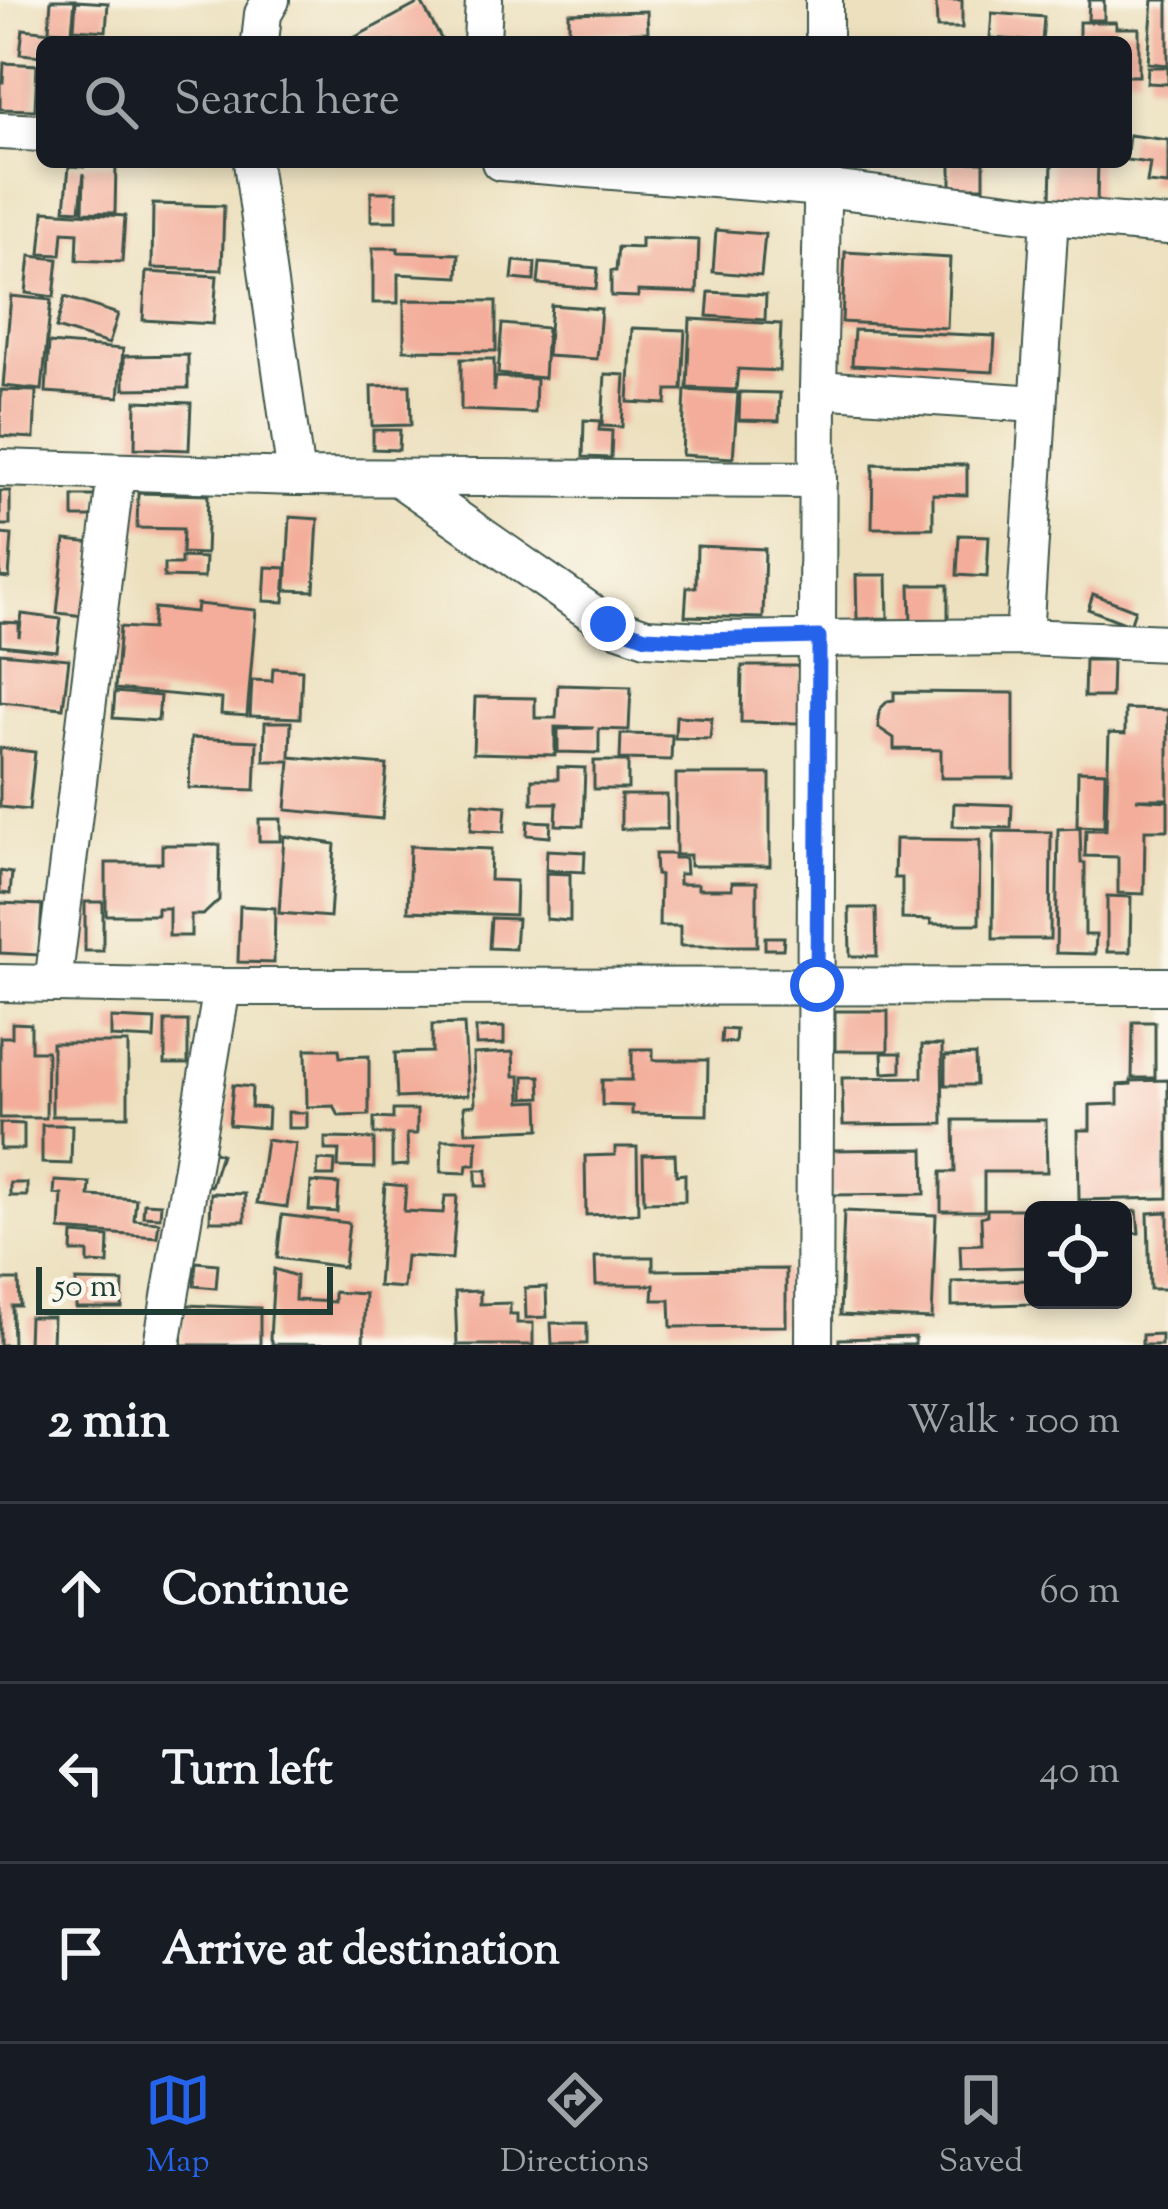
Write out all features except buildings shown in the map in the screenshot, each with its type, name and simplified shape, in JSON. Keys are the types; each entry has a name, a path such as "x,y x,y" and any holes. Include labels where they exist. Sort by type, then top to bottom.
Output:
{"street":[{"path":"260,36 262,14 271,0"},
{"path":"482,36 484,0"},
{"path":"824,0 824,36"},
{"path":"0,131 36,133"},
{"path":"254,168 296,476"},
{"path":"649,168 823,175 1050,215 1168,226"},
{"path":"814,1345 823,175"},
{"path":"1024,637 1050,215"},
{"path":"818,389 1036,404"},
{"path":"0,468 818,481"},
{"path":"52,984 116,472"},
{"path":"398,477 608,624 646,637 1024,637 1168,643"},
{"path":"0,983 1168,986"},
{"path":"162,1345 222,987"}],"route":[{"path":"608,624 646,637 819,637 817,985"}]}
